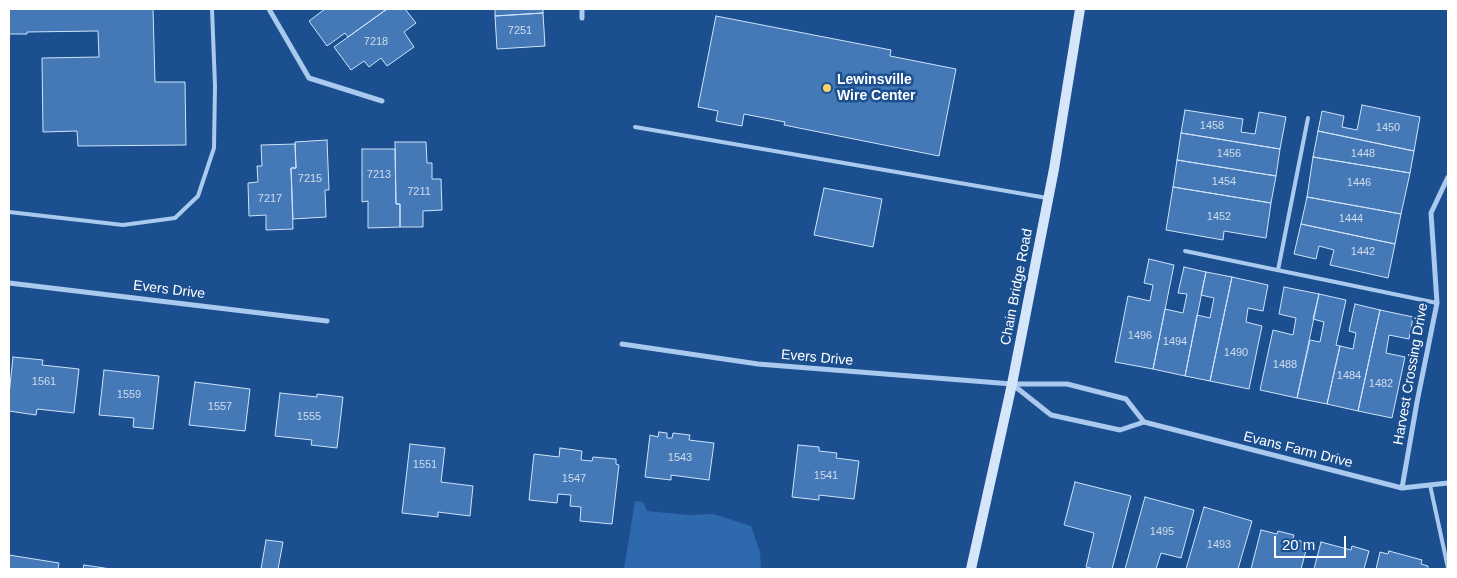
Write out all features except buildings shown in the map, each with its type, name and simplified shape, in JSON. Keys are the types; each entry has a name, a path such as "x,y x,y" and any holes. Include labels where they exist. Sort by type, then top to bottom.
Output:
{"main road":[{"name":"Chain Bridge Road","path":"971,569 1012,384 1048,198 1080,9"}],"street":[{"path":"269,9 309,78 382,101"},
{"path":"582,9 582,18"},
{"name":"Harvest Crossing Drive","path":"1402,488 1437,303 1431,212 1448,177"},
{"name":"Evers Drive","path":"9,283 327,321"},
{"name":"Evers Drive","path":"622,344 758,364 1012,384"},
{"path":"1012,384 1067,384 1126,399 1144,422 1120,430 1051,415 1012,384"},
{"name":"Evans Farm Drive","path":"1144,422 1402,488 1448,483"}],"lane":[{"path":"9,212 123,225 175,218 198,196 214,148 215,86 212,9"},
{"path":"1278,270 1308,118"},
{"path":"635,127 1048,198"},
{"path":"1185,251 1437,303"},
{"path":"1430,485 1448,568"}],"shaded area":[{"path":"635,501 643,502 647,511 688,515 713,514 751,526 760,552 761,569 624,569"}],"place":[{"name":"Lewinsville Wire Center","path":"827,88"}]}
